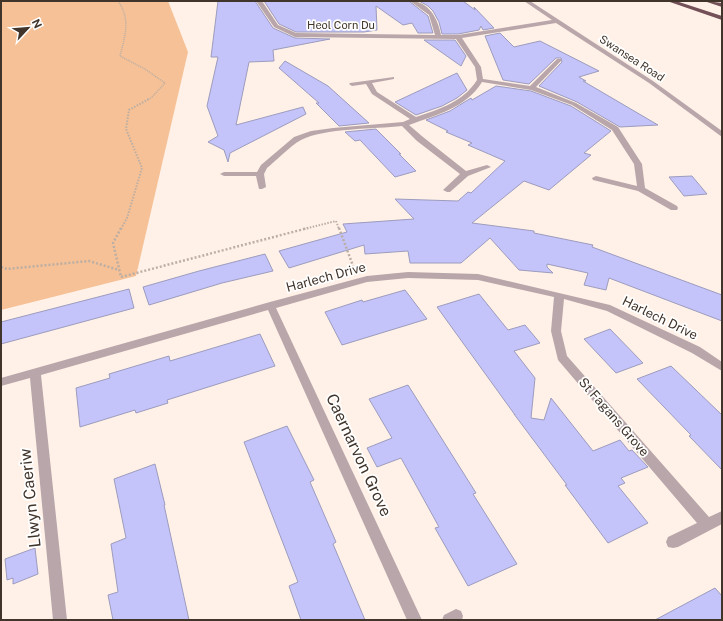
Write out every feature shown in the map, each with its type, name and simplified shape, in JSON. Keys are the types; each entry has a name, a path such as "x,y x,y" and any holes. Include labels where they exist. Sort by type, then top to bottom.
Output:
{"highway":[{"path":"670,1 722,18"},
{"path":"709,1 722,5"}],"street":[{"name":"Heol Corn Du","path":"259,1 276,26 295,35 458,37 556,21"},
{"path":"413,1 429,11 435,18 438,36"},
{"name":"Swansea Road","path":"527,1 673,97 722,136"},
{"path":"262,187 260,174 264,167 297,139 314,133 333,130 404,124 451,107 472,90 480,80 478,67 458,37"},
{"path":"532,88 559,60"},
{"path":"352,84 392,78"},
{"path":"480,80 532,88 574,104 615,129 638,164 641,189"},
{"path":"368,82 374,93 416,120"},
{"path":"404,124 420,139 465,174"},
{"path":"447,190 465,174 487,167"},
{"path":"224,174 260,174"},
{"path":"596,178 641,189 674,208"},
{"name":"Harlech Drive","path":"1,382 359,281 408,275 478,277 559,294 610,308 696,350 722,367"},
{"name":"St Fagans Grove","path":"559,294 556,331 562,357 707,525"},
{"name":"Caernarvon Grove","path":"270,305 415,620"},
{"name":"Llwyn Caeriw","path":"35,373 60,620"},
{"path":"673,542 722,517"}],"path":[{"path":"118,1 123,7 128,25 120,56 146,69 165,83 152,97 129,110 126,129 142,168 127,218 113,243 121,277 336,221 359,281"},
{"path":"1,267 7,269 89,261 119,270"}],"shaded area":[{"path":"1,1 168,1 188,52 136,276 1,310"}],"building":[{"path":"218,1 255,1 273,28 295,38 330,39 273,50 274,61 249,62 236,125 303,107 306,114 230,153 228,162 224,150 208,142 218,136 207,106 218,57 211,57"},
{"path":"264,1 409,1 428,16 433,33 418,33 412,23 403,25 376,6 377,30 364,32 296,32 279,24"},
{"path":"419,1 463,1 475,10 474,7 494,28 483,30 481,26 479,30 458,34 442,34 439,22 433,11"},
{"path":"500,33 514,47 540,41 599,71 579,77 586,81 583,81 658,125 620,127 577,102 539,86 562,62 561,58 556,58 529,84 503,80 485,36"},
{"path":"424,40 455,40 466,56 461,66"},
{"path":"285,61 328,86 369,123 339,126 316,103 319,103 279,68"},
{"path":"457,73 467,90 457,98 442,106 416,115 395,102"},
{"path":"496,86 531,91 571,106 611,131 584,153 591,155 549,190 524,181 472,223 534,231 534,233 593,245 592,247 722,295 722,321 609,278 606,290 584,285 588,273 547,264 547,267 553,273 519,270 490,238 461,263 410,263 408,251 365,254 364,245 289,268 279,251 347,232 343,224 414,219 395,199 458,201 468,192 471,193 505,161 468,145 472,143 446,132 448,131 426,120 450,111 471,98 472,100"},
{"path":"376,129 416,171 395,177 360,140 355,141 345,132"},
{"path":"692,176 707,194 684,196 669,177"},
{"path":"265,254 273,271 222,283 149,305 143,287"},
{"path":"129,289 134,308 1,344 1,322"},
{"path":"405,290 427,319 342,345 325,312 362,300 363,302"},
{"path":"479,294 508,330 525,325 540,343 514,351 535,378 531,418 544,420 551,398 593,451 620,440 629,451 632,450 648,467 621,478 625,483 618,486 648,523 608,543 565,485 567,485 437,307"},
{"path":"610,329 643,363 616,373 584,339"},
{"path":"260,334 275,366 167,400 168,403 136,413 135,410 80,427 76,388 110,378 109,374 169,356 170,361"},
{"path":"671,366 722,415 722,470 689,436 691,435 637,379"},
{"path":"408,385 476,493 473,494 517,564 468,586 435,528 439,527 401,458 377,467 367,448 392,438 369,399"},
{"path":"287,426 314,480 310,482 336,542 333,544 365,620 301,620 289,586 298,582 244,442"},
{"path":"155,464 189,620 113,620 108,595 118,592 111,544 126,538 114,479"},
{"path":"35,548 38,574 13,584 13,578 7,580 5,559"},
{"path":"715,588 722,596 722,620 655,620"}]}
